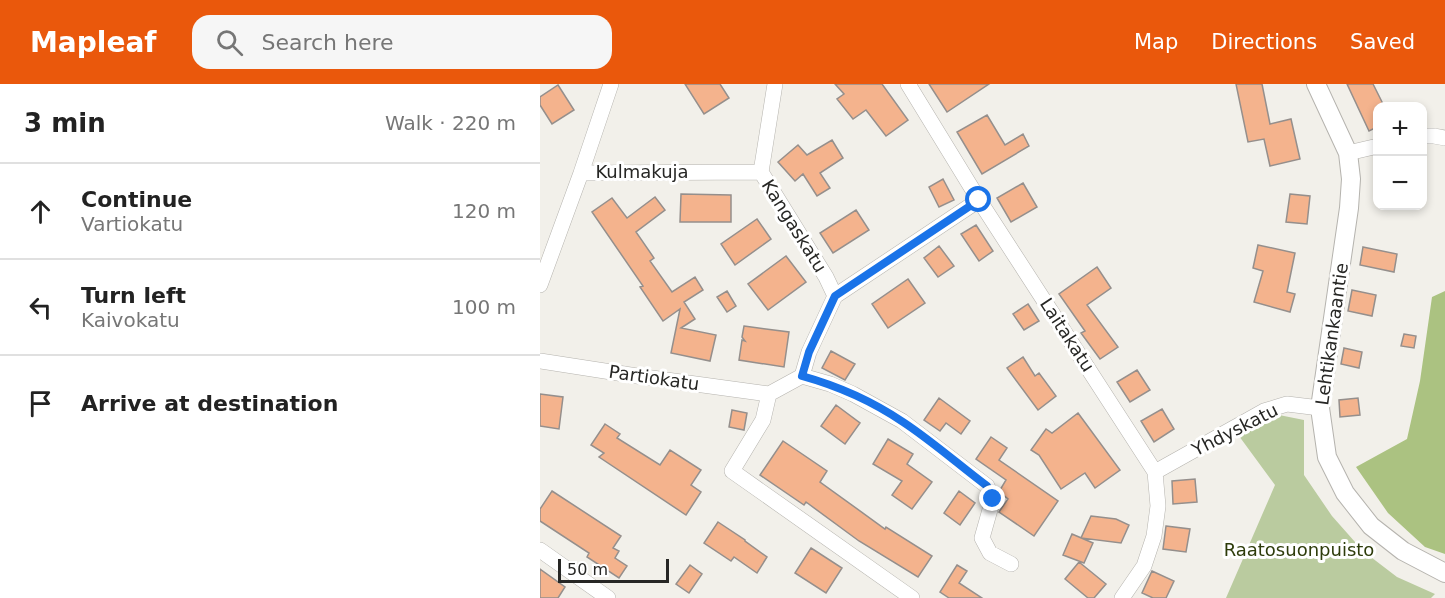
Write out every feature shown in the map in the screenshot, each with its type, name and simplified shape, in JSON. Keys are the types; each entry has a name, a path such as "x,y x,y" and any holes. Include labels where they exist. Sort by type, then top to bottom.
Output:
{"street":[{"name":"Kulmakuja","path":"611,84 581,172 761,172"},
{"name":"Kangaskatu","path":"775,84 761,172 826,276 835,296"},
{"name":"Laitakatu","path":"908,84 979,200 1155,472 1158,506 1154,536 1144,566 1122,598"},
{"name":"Lehtikankaantie","path":"1316,84 1348,153 1351,179 1349,208 1320,408 1327,457 1345,493 1371,526 1403,551 1445,573"},
{"path":"1427,136 1445,138"},
{"path":"1348,153 1373,147"},
{"path":"540,285 581,172"},
{"path":"802,376 809,352 835,296 979,200"},
{"name":"Partiokatu","path":"540,361 769,394"},
{"path":"912,598 732,471 763,420 769,394 802,376 853,394 902,421 987,486 993,499 982,538 990,553 1011,564"},
{"name":"Yhdyskatu","path":"1155,472 1264,411 1287,404 1320,408"},
{"path":"540,550 608,598"}],"green space":[{"path":"1445,291 1445,554 1425,547 1388,513 1356,467 1407,439 1420,381 1432,297"},
{"name":"Raatosuonpuisto","path":"1279,415 1304,420 1304,475 1332,516 1363,551 1397,577 1435,594 1431,598 1226,598 1275,485 1239,436"}],"building":[{"path":"685,84 720,84 729,98 704,114"},
{"path":"835,84 882,84 908,120 886,136 866,110 853,119 837,99 844,94"},
{"path":"929,84 989,84 947,112"},
{"path":"1236,84 1262,84 1270,124 1291,119 1300,159 1270,166 1264,139 1248,142"},
{"path":"1347,84 1373,84 1382,102 1373,102 1373,129 1369,131"},
{"path":"558,85 574,110 552,124 540,105 540,97"},
{"path":"987,115 1005,145 1023,134 1029,146 982,174 957,132"},
{"path":"832,140 843,158 820,173 830,188 817,196 803,174 795,181 778,162 798,145 807,155"},
{"path":"943,179 954,200 939,207 929,187"},
{"path":"1023,183 1037,207 1011,222 997,198"},
{"path":"681,194 731,195 731,222 680,222"},
{"path":"1290,194 1310,196 1307,224 1286,222"},
{"path":"655,197 665,210 636,232 654,258 650,261 672,292 695,277 703,290 684,302 695,319 681,328 716,335 710,361 671,353 680,309 663,321 640,287 643,286 592,212 612,198 627,218"},
{"path":"856,210 869,230 833,253 820,233"},
{"path":"757,219 771,239 735,265 721,244"},
{"path":"976,225 993,251 979,261 961,234"},
{"path":"1258,245 1295,253 1287,292 1295,294 1290,312 1254,302 1263,271 1253,268"},
{"path":"939,246 954,266 938,277 924,258"},
{"path":"1363,247 1397,254 1394,272 1360,265"},
{"path":"786,256 806,282 768,310 748,284"},
{"path":"1097,267 1111,288 1087,305 1118,347 1100,359 1081,333 1085,331 1059,294"},
{"path":"908,279 925,303 888,328 872,304"},
{"path":"1352,290 1376,295 1372,316 1348,311"},
{"path":"727,291 736,306 727,312 717,297"},
{"path":"1028,304 1039,321 1024,330 1013,314"},
{"path":"744,326 789,332 784,367 739,360 742,340 745,341 742,337"},
{"path":"1404,334 1416,336 1414,348 1401,346"},
{"path":"1344,348 1362,352 1359,368 1341,364"},
{"path":"831,351 855,364 845,380 822,368"},
{"path":"1023,357 1035,376 1039,373 1056,396 1038,410 1007,368"},
{"path":"1137,370 1150,390 1130,402 1117,382"},
{"path":"540,394 563,397 559,429 540,426"},
{"path":"939,398 970,421 961,434 946,423 940,431 924,420"},
{"path":"1358,398 1360,415 1340,417 1339,400"},
{"path":"836,405 860,423 845,444 821,426"},
{"path":"1162,409 1174,429 1154,442 1141,421"},
{"path":"732,410 747,413 744,430 729,427"},
{"path":"1078,413 1120,470 1095,488 1085,473 1061,489 1039,455 1031,450 1046,429 1052,433"},
{"path":"605,424 620,434 617,438 660,465 670,450 701,470 691,485 701,492 686,515 599,457 604,453 591,445"},
{"path":"991,437 1007,448 999,460 1058,501 1034,536 999,512 1008,499 1000,490 1006,480 976,459"},
{"path":"888,439 913,454 907,464 932,482 912,509 892,495 902,481 873,464"},
{"path":"783,441 827,471 820,482 885,529 886,527 932,556 918,577 859,541 806,502 804,505 760,475"},
{"path":"1195,479 1197,502 1173,504 1172,481"},
{"path":"552,491 621,536 613,548 619,551 615,558 627,566 619,578 587,557 589,553 540,521 540,509"},
{"path":"959,491 975,503 960,525 944,513"},
{"path":"1091,516 1116,519 1129,525 1121,543 1081,538"},
{"path":"718,522 767,557 757,573 734,557 731,561 704,543"},
{"path":"1166,526 1190,529 1186,552 1163,549"},
{"path":"1072,534 1093,543 1084,563 1063,555"},
{"path":"811,548 842,568 826,593 795,573"},
{"path":"1079,562 1106,584 1094,598 1088,598 1065,579"},
{"path":"690,565 702,574 689,593 676,584"},
{"path":"957,565 967,571 959,583 982,598 949,598 940,592"},
{"path":"540,569 565,587 558,598 540,598"},
{"path":"1152,571 1174,581 1166,598 1153,598 1142,593"}],"route":[{"path":"979,200 835,296 809,352 802,376 853,394 902,421 987,486 993,499"}]}
